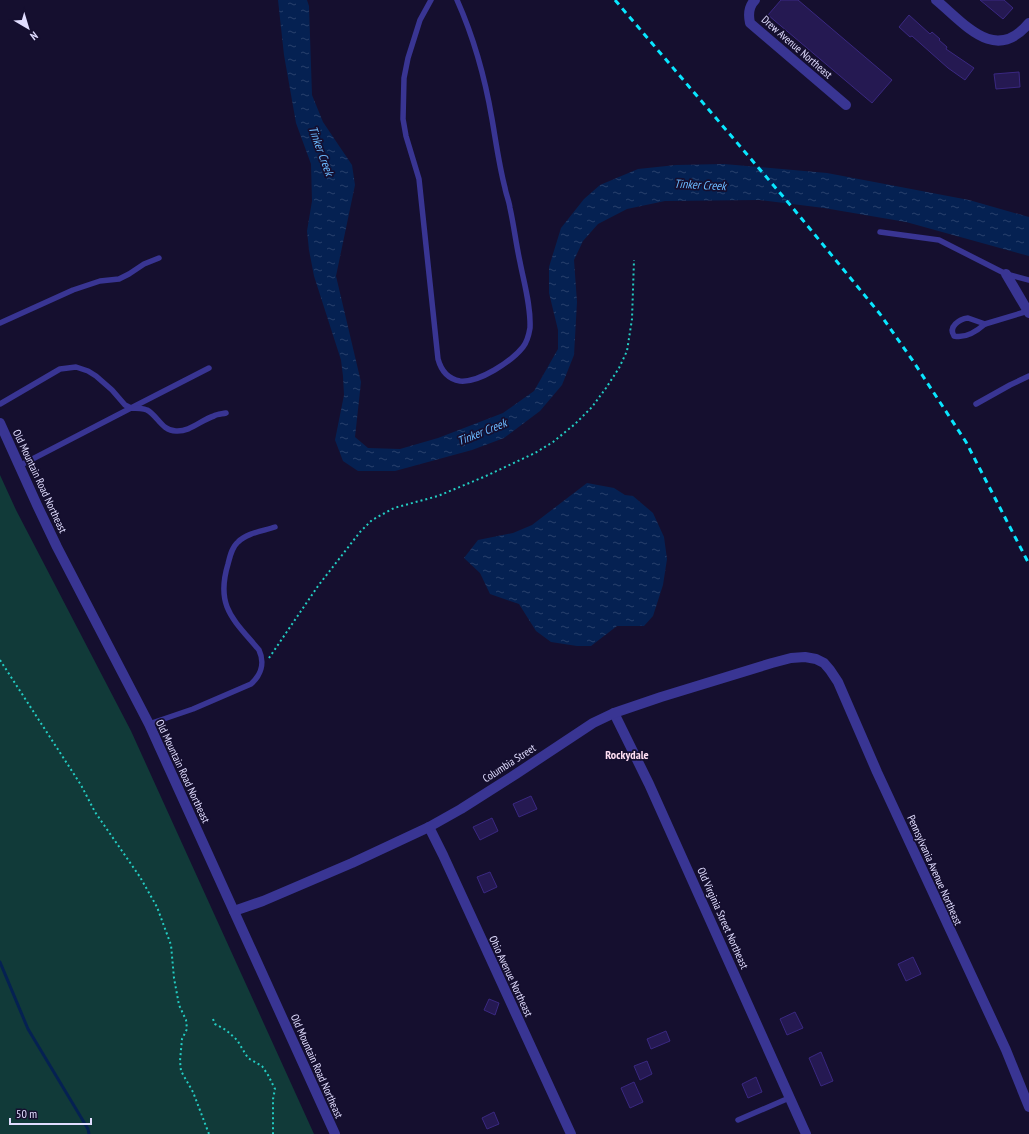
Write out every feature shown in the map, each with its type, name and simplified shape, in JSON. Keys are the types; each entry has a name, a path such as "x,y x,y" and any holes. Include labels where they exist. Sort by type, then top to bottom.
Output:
{"street":[{"name":"Drew Avenue Northeast","path":"755,0 749,11 750,23 846,105"},
{"path":"936,0 976,33 991,40 1000,41 1010,39 1018,34 1029,23"},
{"path":"1006,274 1029,312"},
{"name":"Old Mountain Road Northeast","path":"0,423 67,567 149,724 335,1134"},
{"name":"Columbia Street","path":"234,911 263,901 352,863 429,827 510,778 593,723 614,713 772,663 791,658 805,657"},
{"name":"Pennsylvania Avenue Northeast","path":"805,657 816,659 824,663 838,682 935,900 1006,1050 1029,1107"},
{"name":"Old Virginia Street Northeast","path":"614,713 649,784 806,1134"},
{"name":"Ohio Avenue Northeast","path":"429,827 571,1134"}],"lane":[{"path":"431,0 420,20 408,58 404,78 403,119 406,136 419,179 438,359 440,367 445,374 460,381 466,381 491,372 517,354 524,346 530,328 526,288 519,261 510,207 499,161 485,84 475,48 457,0"},
{"path":"880,232 939,240 1006,274 1029,280"},
{"path":"0,323 73,290 100,281 118,279 144,264 159,258"},
{"path":"985,324 968,318 963,319 956,323 952,328 952,332 954,336 967,336 985,324 1029,312"},
{"path":"0,404 60,370 76,368 88,371 96,376 112,390 125,405 132,408 148,410 170,431 184,431 214,416 226,413"},
{"path":"19,466 209,368"},
{"path":"976,404 1029,376"},
{"path":"149,724 193,710 251,684 257,679 262,667 262,657 259,650 231,617 224,597 224,586 227,567 233,548 237,542 244,537 275,527"},
{"path":"738,1120 789,1098"}],"path":[{"path":"262,667 318,586 360,532 372,520 394,508 438,496 535,453 553,442 575,424 592,407 619,368 627,351 632,319 634,260"},
{"path":"0,660 81,785 95,812 140,877 156,907 171,945 174,978 179,1005 186,1020 187,1028 182,1039 180,1061 181,1071 192,1092 208,1134"},
{"path":"213,1019 215,1024 226,1030 237,1040 248,1058 262,1066 268,1075 275,1090 273,1099 273,1134"}],"green space":[{"path":"0,475 16,510 131,731 314,1134 0,1134"}],"water":[{"name":"Tinker Creek","path":"278,0 307,0 309,6 312,95 323,122 352,165 355,185 336,276 361,382 355,437 368,448 400,449 438,438 503,413 534,391 558,349 558,330 549,293 549,267 561,228 584,199 600,185 638,169 676,165 724,164 827,173 969,200 1029,217 1029,256 906,222 824,208 759,200 665,201 627,209 598,224 583,241 574,260 577,302 574,355 562,385 540,411 504,438 472,450 395,471 358,471 343,461 335,440 344,395 341,360 314,276 309,250 307,231 312,201 311,164 296,123 284,55"},
{"path":"587,483 614,488 625,495 633,496 653,513 664,537 667,559 663,585 653,616 644,626 617,626 591,646 577,646 551,642 536,631 519,604 490,594 480,573 464,558 478,540 513,533 532,525"}],"building":[{"path":"781,0 798,0 892,80 872,103 768,15"},
{"path":"980,0 1004,0 1013,8 1003,19"},
{"path":"909,15 930,34 932,32 940,39 939,40 947,47 946,49 974,68 965,80 948,68 912,36 910,37 899,27"},
{"path":"1019,72 1020,87 996,89 994,74"},
{"path":"531,796 537,809 519,817 513,804"},
{"path":"492,818 498,831 480,840 473,827"},
{"path":"490,872 497,887 484,893 477,877"},
{"path":"913,957 921,974 906,981 898,964"},
{"path":"489,999 499,1003 495,1015 484,1010"},
{"path":"795,1012 803,1028 787,1035 780,1019"},
{"path":"666,1031 670,1041 651,1049 647,1039"},
{"path":"821,1052 833,1081 821,1086 809,1058"},
{"path":"647,1061 652,1074 640,1080 634,1066"},
{"path":"756,1077 762,1092 748,1098 742,1084"},
{"path":"634,1082 643,1102 630,1108 621,1088"},
{"path":"494,1112 499,1124 487,1129 482,1118"}],"waterway":[{"path":"0,962 28,1029 88,1129 89,1134"}],"railway":[{"path":"615,0 792,207 880,314 966,442 1029,564"}],"district":[{"name":"Rockydale","path":"627,755"}]}
